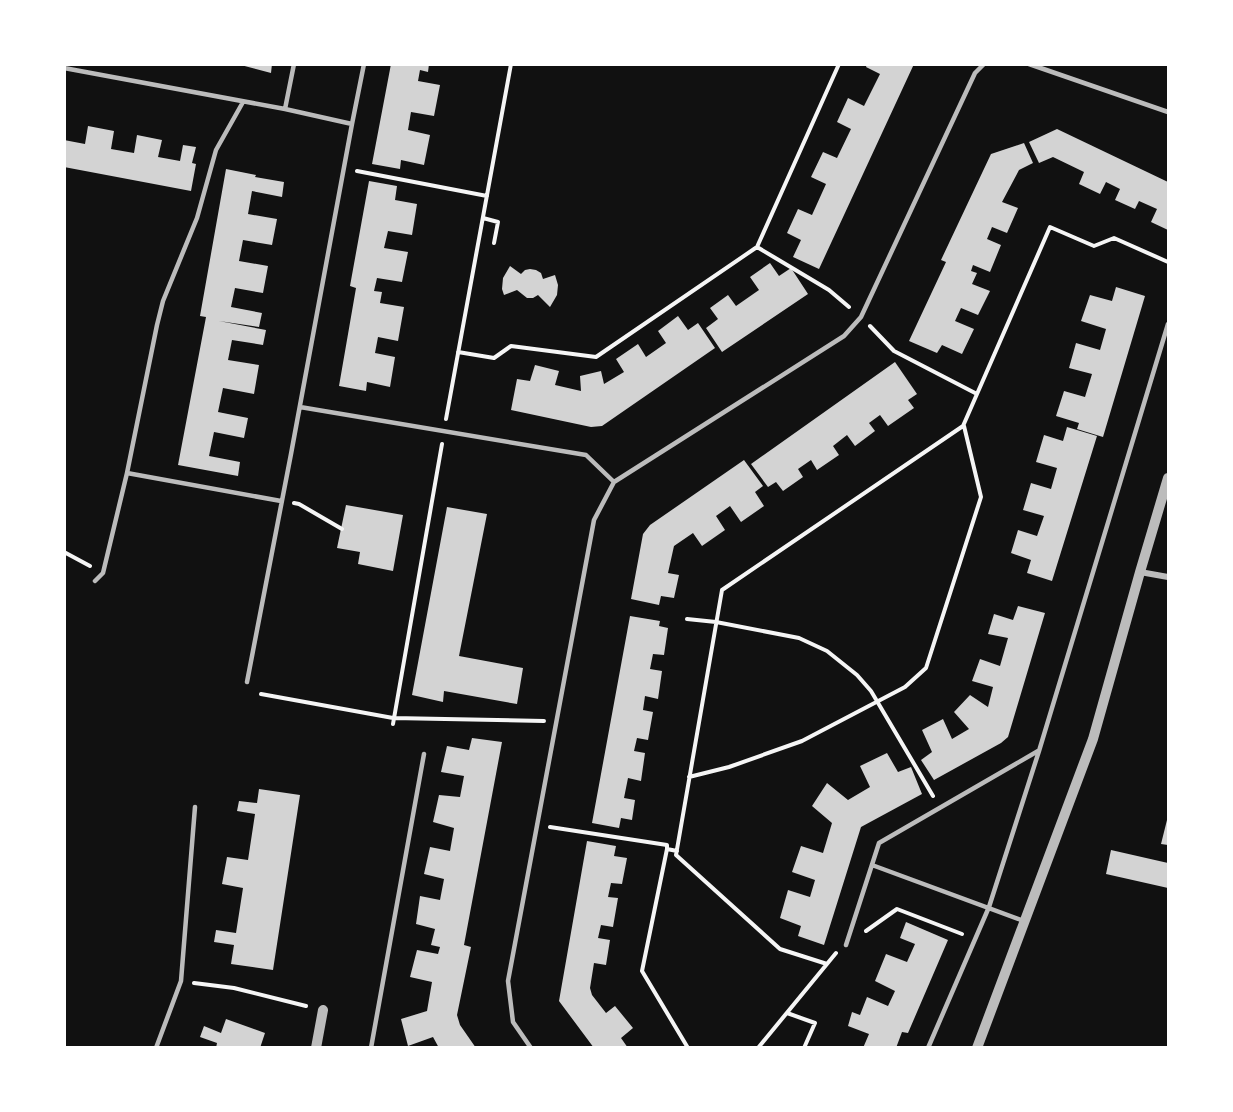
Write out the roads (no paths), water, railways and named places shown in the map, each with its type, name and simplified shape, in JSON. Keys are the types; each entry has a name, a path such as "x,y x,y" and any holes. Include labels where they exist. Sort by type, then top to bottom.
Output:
{"street":[{"path":"977,1047 1093,739 1168,478"},
{"path":"1140,572 1168,577"},
{"path":"315,1047 323,1010"}],"lane":[{"path":"285,109 294,64"},
{"path":"247,682 364,64"},
{"path":"531,1047 513,1022 508,981 594,520 614,482 844,336 861,317 975,73 984,64"},
{"path":"1029,64 1168,112"},
{"path":"64,68 285,109 352,124"},
{"path":"96,581 103,573 127,473 163,301 197,218 216,150 243,102"},
{"path":"928,1047 988,907 1039,751 1168,324"},
{"path":"300,406 585,454 614,482"},
{"path":"127,473 281,501"},
{"path":"846,945 879,843 1039,751"},
{"path":"371,1047 424,754"},
{"path":"156,1047 181,981 195,807"},
{"path":"872,865 1024,921"}]}
